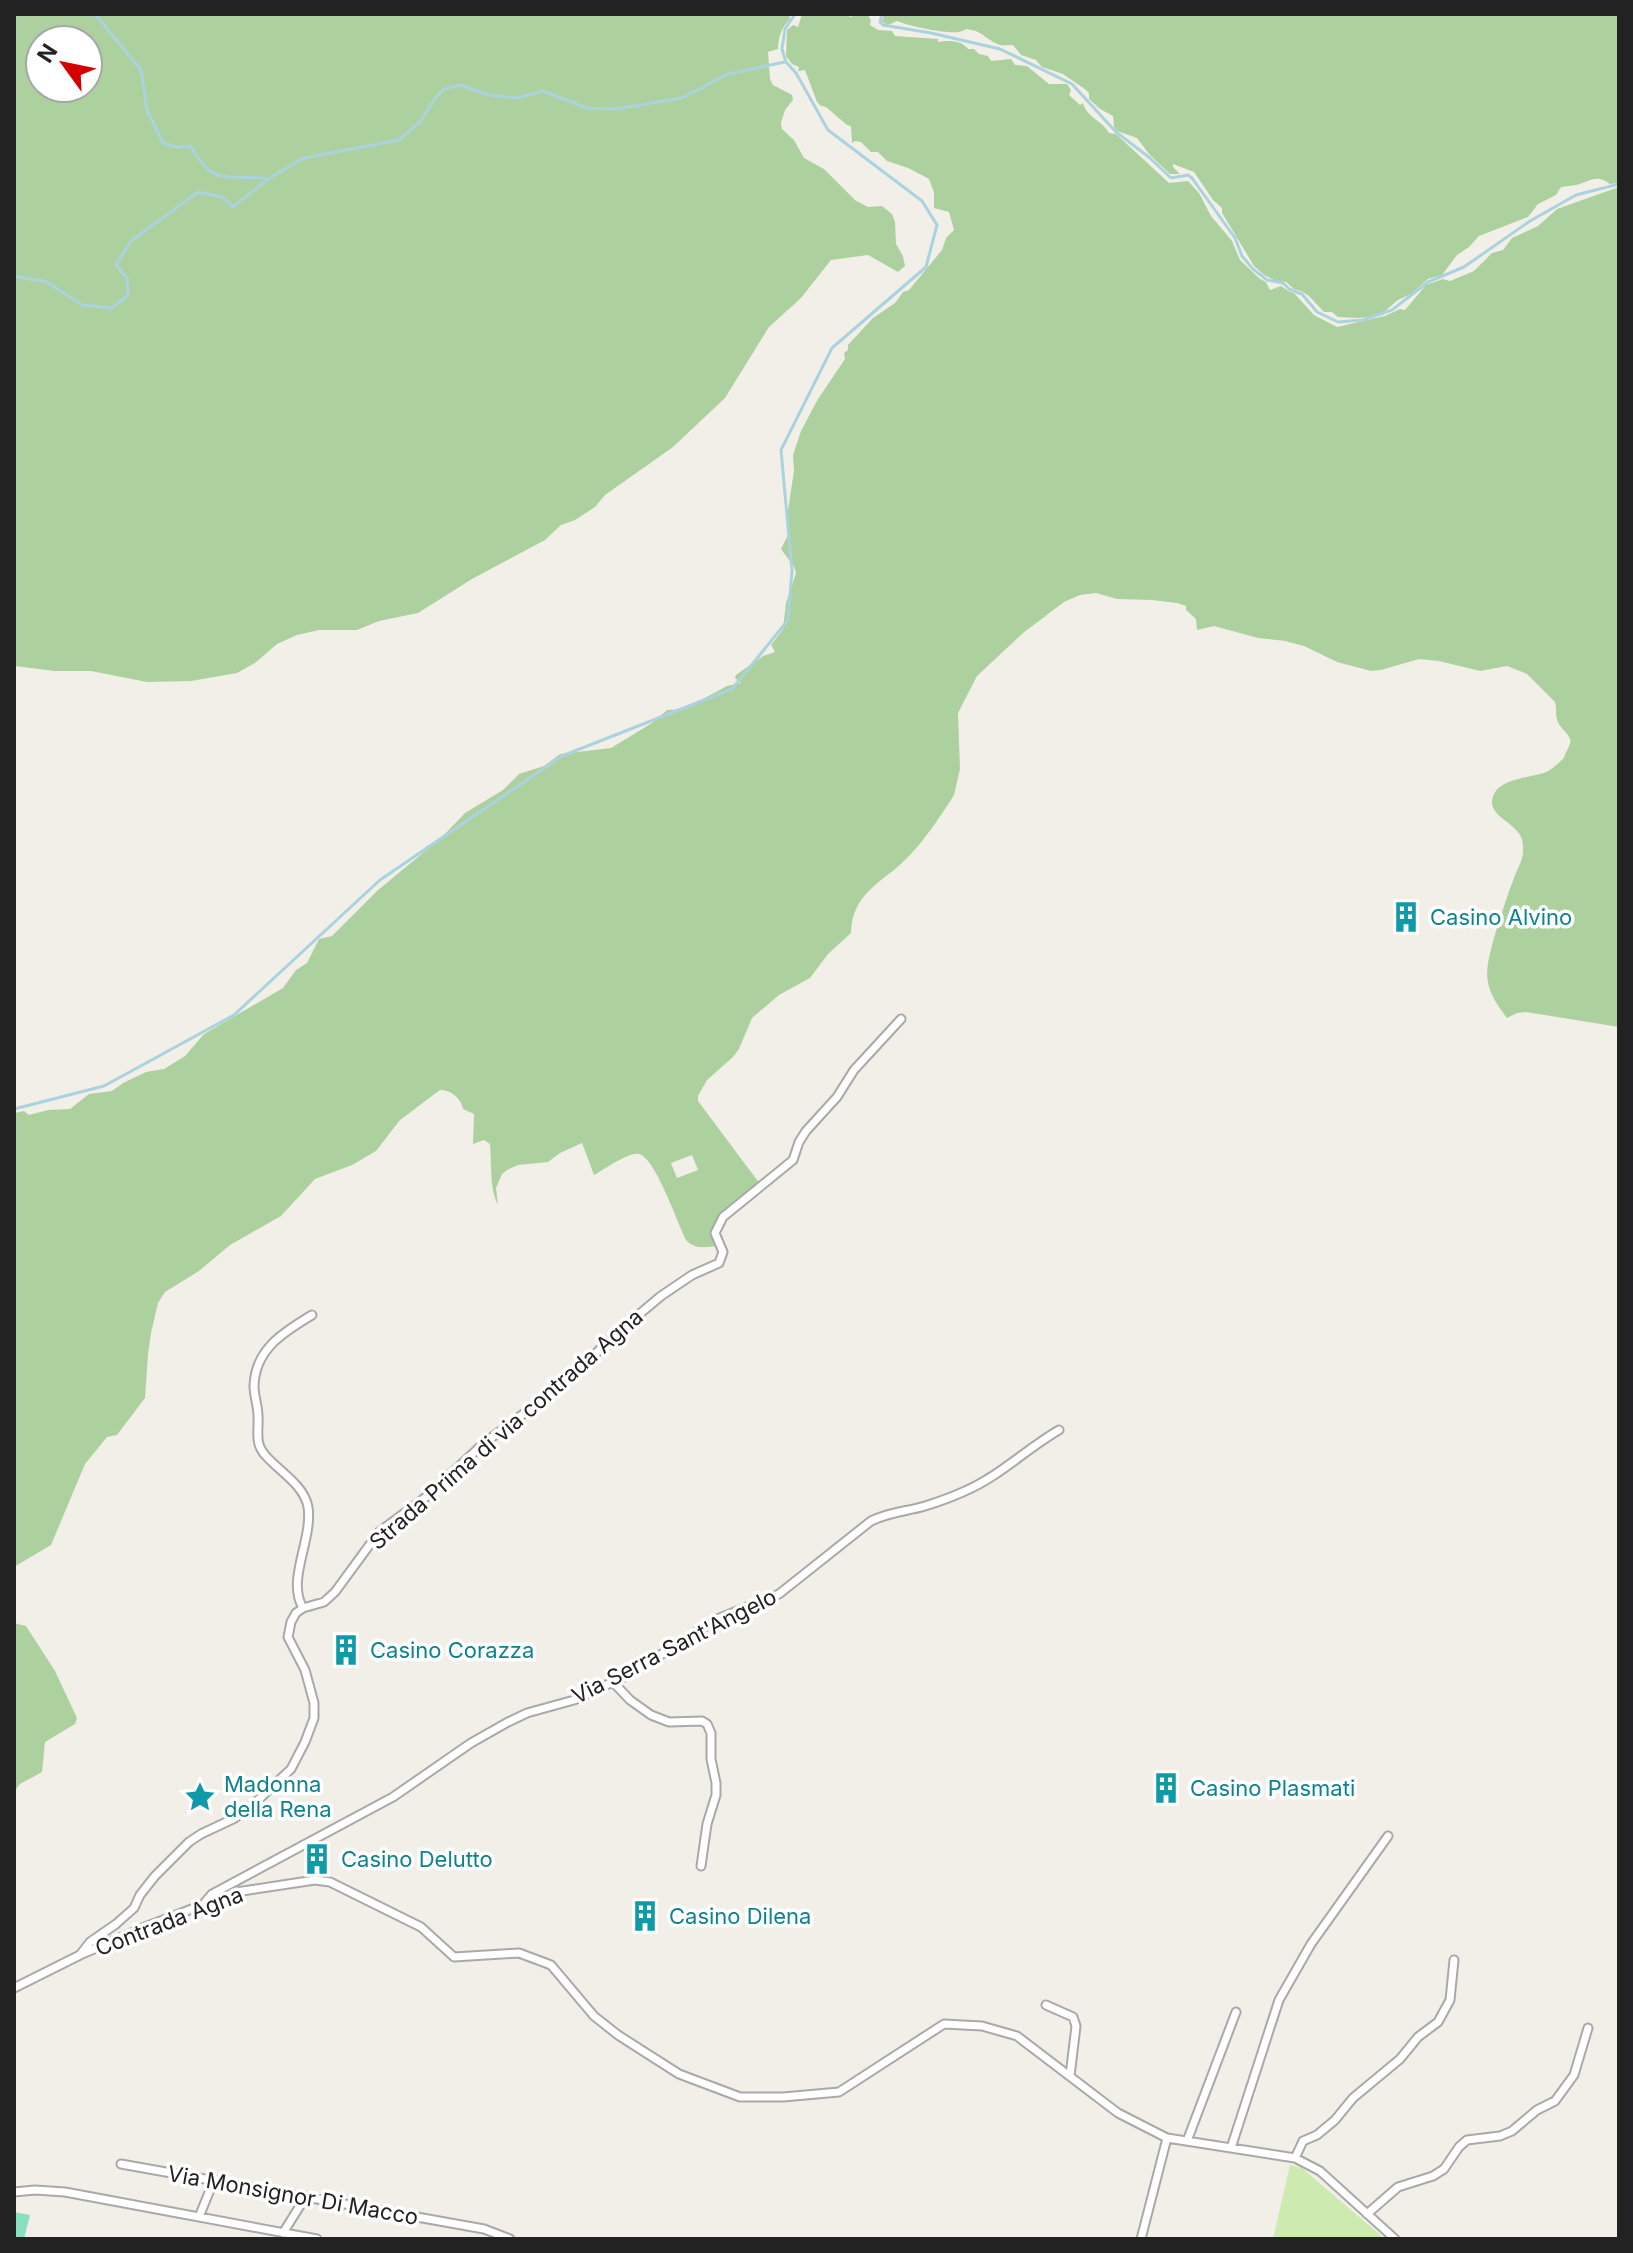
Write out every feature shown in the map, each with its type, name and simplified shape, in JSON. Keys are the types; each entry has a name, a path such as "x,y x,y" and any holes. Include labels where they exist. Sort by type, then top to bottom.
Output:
{"street":[{"name":"Strada Prima di via contrada Agna","path":"303,1608 324,1602 335,1592 379,1532 426,1497 483,1444 566,1382 661,1296 692,1275 719,1263 723,1252 715,1233 723,1217 793,1160 806,1131 837,1097 854,1070 901,1019"},
{"path":"80,1955 90,1942 134,1908 155,1876 189,1842 235,1818 291,1769 314,1718 314,1703 305,1670 288,1637 291,1622 303,1608 296,1590 308,1527 306,1499 257,1444 258,1417 254,1391 259,1362 267,1348 312,1315"},
{"name":"Via Serra Sant'Angelo","path":"201,1906 212,1894 393,1797 471,1743 508,1722 527,1713 574,1700 632,1673 717,1619 779,1594 871,1521 885,1514 921,1507 968,1490 1009,1466 1035,1444 1059,1430"},
{"path":"612,1681 630,1700 651,1715 669,1722 702,1721 707,1724 711,1733 716,1795 707,1824 701,1866"},
{"path":"1231,2148 1279,2000 1311,1944 1388,1836"},
{"name":"Contrada Agna","path":"14,1988 80,1955 236,1892 315,1880 330,1882 421,1927 454,1957 519,1953 551,1965 594,2016 618,2035 679,2074 740,2097 839,2092 944,2024 982,2026 1017,2036 1118,2113 1167,2138 1295,2158"},
{"path":"1395,2239 1320,2171 1295,2158 1303,2141 1317,2135 1335,2120 1353,2098 1438,2022 1450,2000 1454,1960"},
{"path":"1046,2005 1073,2017 1076,2026 1070,2076"},
{"path":"1187,2141 1236,2012"},
{"path":"1367,2214 1398,2187 1433,2176 1444,2169 1467,2140 1500,2136 1512,2131 1537,2110 1555,2101 1574,2075 1588,2028"},
{"path":"1141,2239 1167,2138"},
{"name":"Via Monsignor Di Macco","path":"121,2164 484,2229 510,2239"},
{"path":"199,2217 214,2180"},
{"path":"14,2192 65,2192 317,2239"},
{"path":"283,2233 306,2196"}],"green space":[{"path":"14,14 789,14 790,19 781,32 778,49 768,52 773,85 792,95 793,100 785,110 782,129 794,140 804,158 824,169 855,200 868,207 882,206 892,214 896,244 905,266 898,272 868,255 831,260 801,298 769,327 725,398 673,447 605,495 595,507 561,525 545,540 472,579 418,613 379,621 357,630 319,630 297,635 277,644 255,663 237,673 191,681 147,682 91,671 14,666"},
{"path":"802,14 844,14 851,17 868,14 870,25 878,30 892,31 895,36 959,42 988,56 991,61 1011,59 1015,65 1027,66 1049,84 1067,84 1071,90 1069,95 1080,105 1083,103 1109,133 1116,134 1169,183 1188,181 1232,241 1240,260 1266,282 1270,290 1281,286 1294,293 1314,315 1337,327 1405,310 1426,285 1443,279 1450,281 1474,271 1492,253 1503,250 1512,238 1538,226 1557,209 1619,187 1619,1027 1526,1012 1507,1018 1489,986 1487,976 1492,945 1523,853 1522,840 1517,831 1493,807 1494,794 1509,782 1550,770 1564,758 1570,741 1557,720 1555,702 1527,674 1507,666 1480,671 1419,659 1371,671 1337,662 1304,646 1285,641 1258,638 1214,626 1197,630 1196,619 1186,610 1186,606 1177,603 1117,599 1096,593 1080,595 1064,602 1023,633 977,676 958,713 960,769 949,803 910,855 864,897 857,907 851,933 828,954 810,978 779,995 752,1018 739,1049 707,1080 698,1096 698,1101 763,1188 722,1223 718,1246 697,1247 686,1240 659,1178 645,1158 634,1154 594,1175 582,1143 548,1162 518,1165 507,1170 496,1188 498,1205 492,1183 490,1144 484,1140 473,1144 474,1114 463,1109 455,1095 440,1090 400,1120 376,1151 352,1165 315,1179 281,1216 230,1245 199,1271 165,1292 158,1303 151,1333 145,1398 117,1435 107,1437 85,1464 51,1545 14,1567 14,1113 24,1111 29,1115 70,1109 89,1094 112,1091 146,1072 164,1069 185,1056 204,1034 283,988 296,970 307,963 319,939 332,936 377,891 442,837 465,813 503,790 519,774 544,766 560,754 611,748 667,710 684,709 727,686 741,683 735,678 736,675 763,656 775,652 771,645 783,629 786,603 796,573 781,549 788,535 793,455 801,431 845,359 848,345 873,318 909,290 954,230 949,212 934,208 934,192 929,179 887,161 861,142 852,143 851,126 817,102 805,70 798,71 799,67 786,56 787,30 793,25 798,27","holes":["692,1155 698,1170 677,1178 671,1163"]},
{"path":"884,14 1619,14 1619,183 1593,179 1561,187 1556,195 1538,204 1528,217 1479,236 1457,255 1442,275 1428,279 1384,312 1369,317 1338,317 1332,312 1324,312 1309,296 1286,282 1264,275 1254,266 1222,213 1222,208 1194,172 1173,164 1180,174 1170,174 1137,138 1117,131 1113,116 1100,109 1089,99 1086,90 1063,74 1021,55 1013,45 1000,45 976,31 937,31 897,21 888,25 882,22"},
{"path":"14,1623 26,1626 55,1671 77,1718 75,1724 45,1742 42,1772 20,1784 14,1792"},
{"path":"1290,2165 1302,2168 1385,2239 1273,2239"},
{"path":"14,2212 30,2215 24,2239 14,2239"}],"waterway":[{"path":"95,14 141,70 147,110 163,143 177,147 190,146 205,167 217,175 268,179"},
{"path":"14,1109 104,1086 234,1015 380,880 562,756 732,689 788,620 792,571 781,450 832,348 926,267 937,225 922,201 828,130 796,73 786,62 782,49 785,29 795,14"},
{"path":"882,14 880,22 883,25 1000,49 1072,84 1116,132 1171,178 1188,175 1192,178 1253,269 1267,280 1283,283 1302,294 1317,312 1338,322 1363,320 1392,310 1428,282 1464,267 1530,221 1576,195 1619,184"},
{"path":"14,276 47,282 82,305 112,308 128,295 127,278 116,265 131,241 198,192 222,197 233,207 268,179 304,158 399,140 420,122 444,89 460,85 489,95 517,98 543,91 587,108 616,109 682,98 728,74 785,62"}],"place":[{"name":"Casino Alvino","path":"1406,917"},
{"name":"Casino Corazza","path":"346,1650"},
{"name":"Casino Plasmati","path":"1166,1788"},
{"name":"Madonna della Rena","path":"200,1797"},
{"name":"Casino Delutto","path":"317,1859"},
{"name":"Casino Dilena","path":"645,1916"}]}
